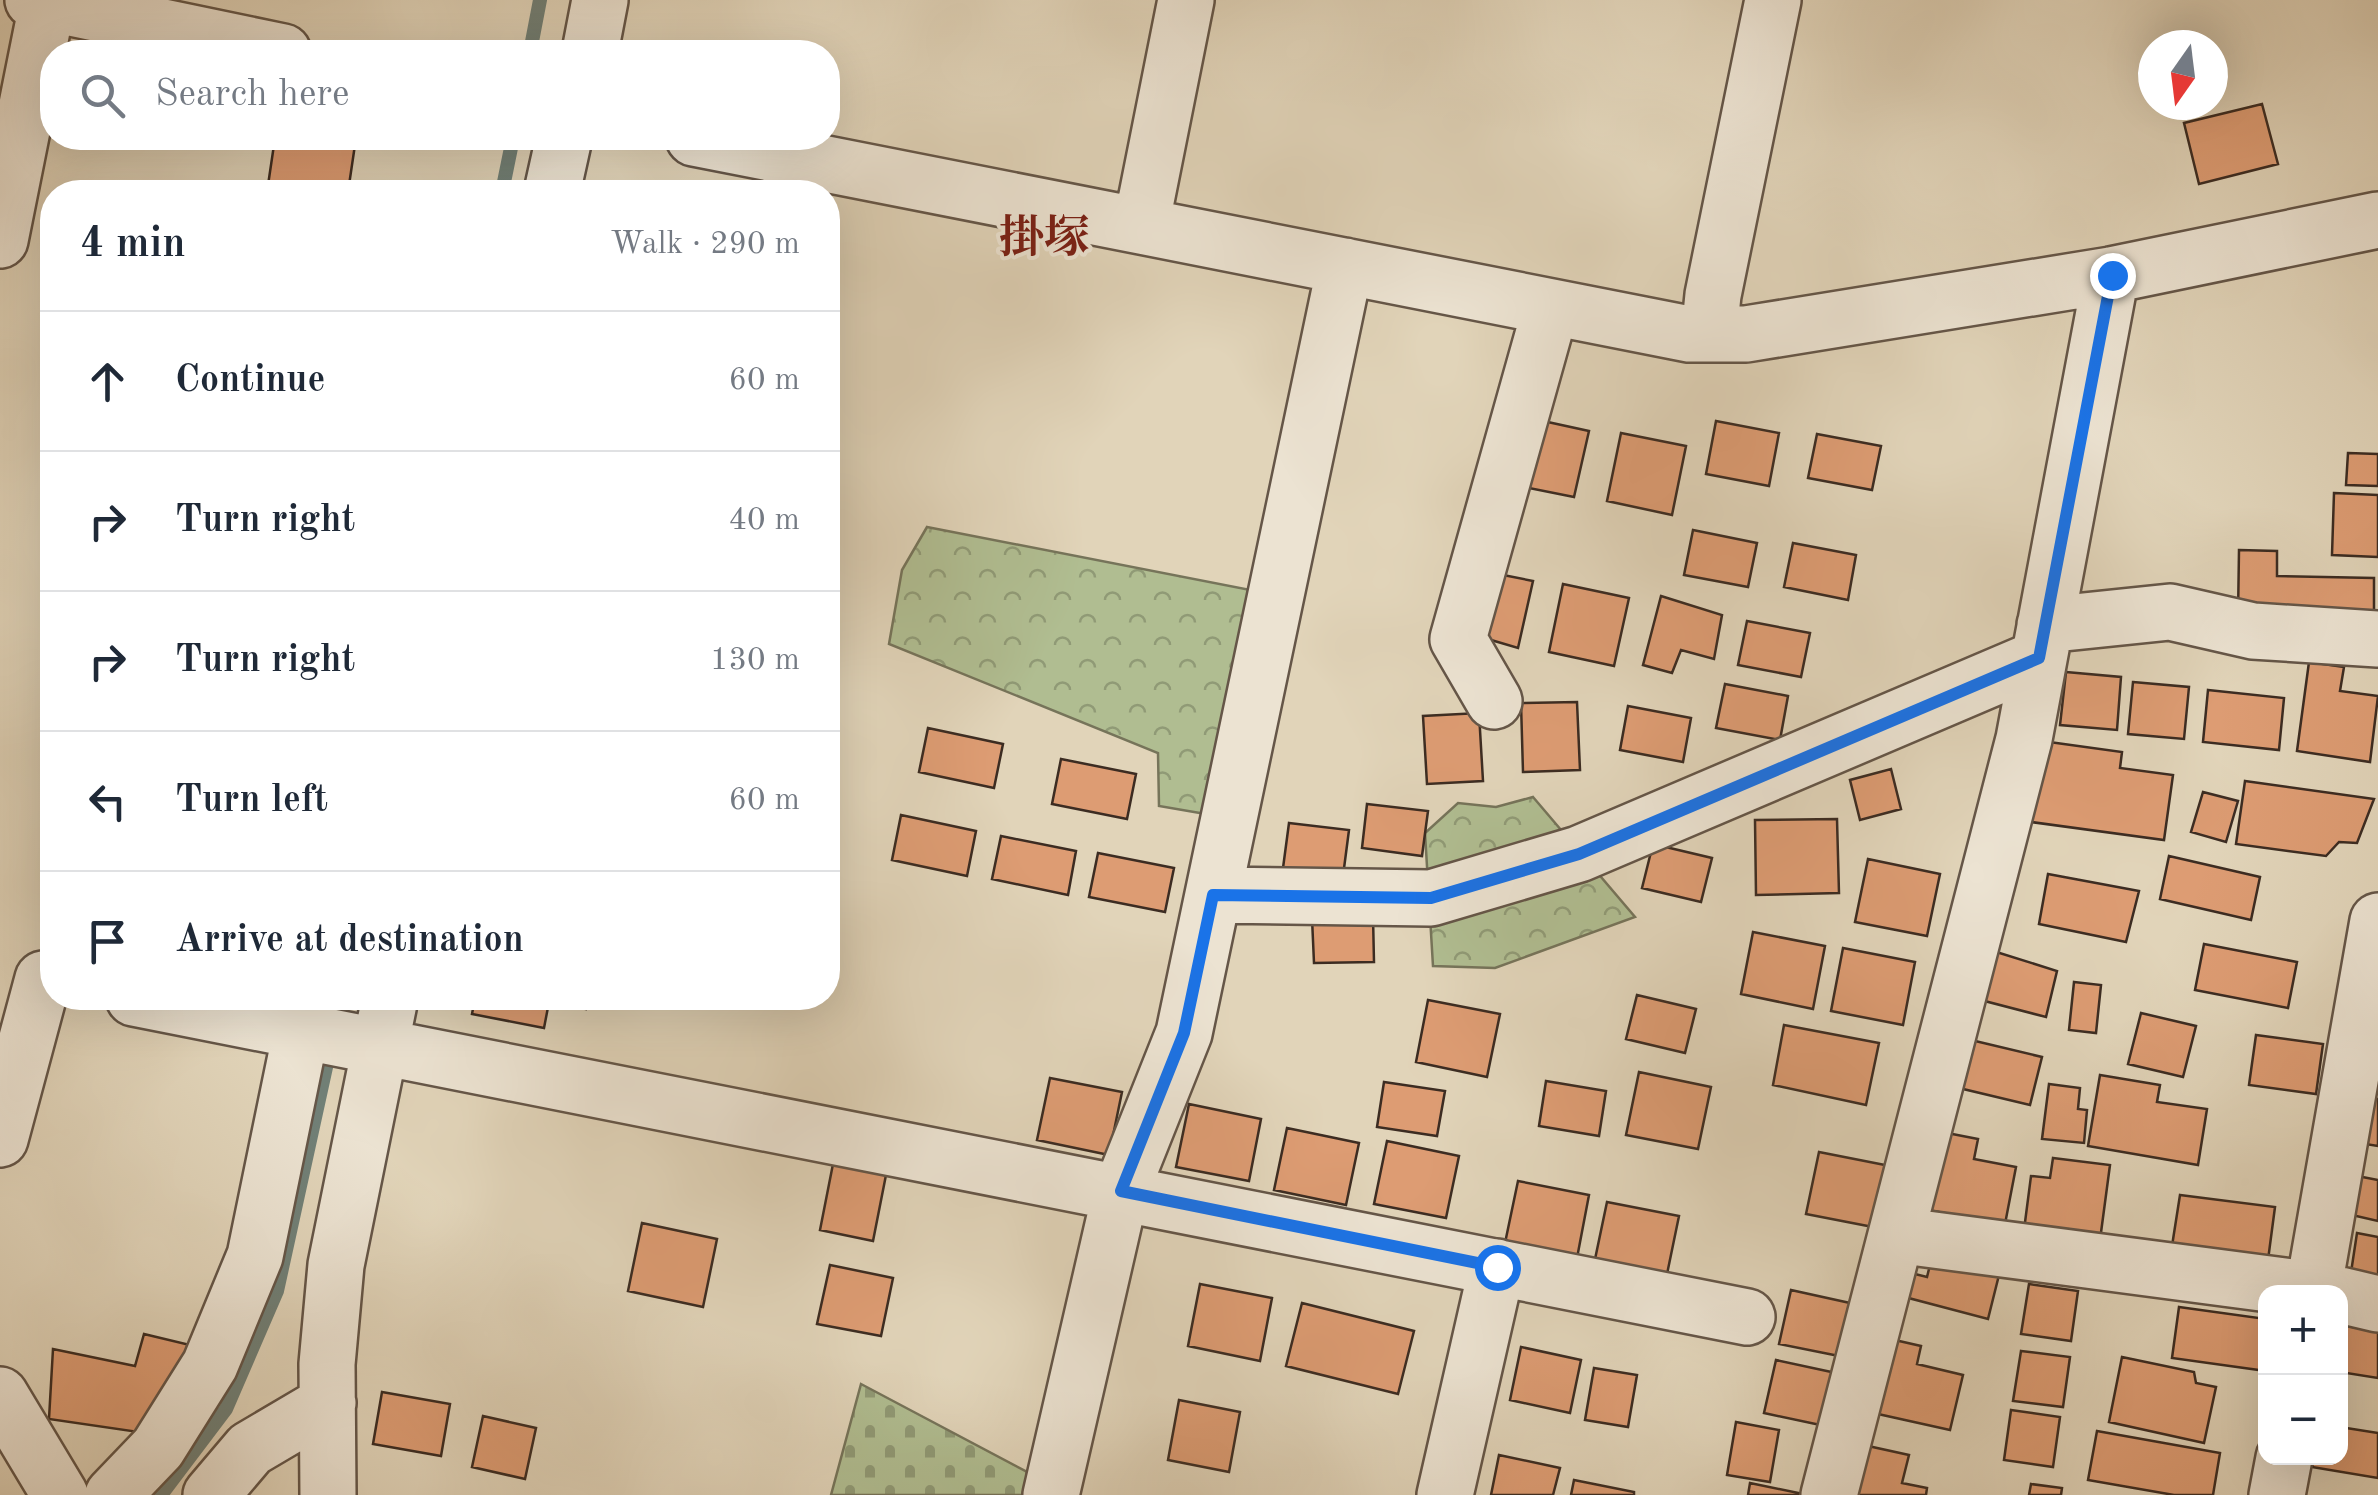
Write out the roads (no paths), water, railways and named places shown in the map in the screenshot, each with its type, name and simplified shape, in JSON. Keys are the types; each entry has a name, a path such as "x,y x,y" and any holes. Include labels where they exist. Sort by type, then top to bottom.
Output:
{"street":[{"path":"592,40 600,0"},
{"path":"1141,226 1186,0"},
{"path":"1709,334 1712,296 1772,0"},
{"path":"0,240 43,1 227,40"},
{"path":"555,180 561,150"},
{"path":"755,150 1689,334 1746,334 2112,275 2378,220"},
{"path":"1052,1495 1121,1191 1184,1033 1345,266"},
{"path":"1828,1495 2024,739 2112,275"},
{"path":"1494,702 1458,639 1551,307"},
{"path":"1213,895 1431,898 1579,854 2042,641 2170,612 2253,631 2378,639"},
{"path":"2325,1285 2378,923"},
{"path":"0,1138 32,977"},
{"path":"193,1010 301,1032 385,1023 1121,1191 1747,1318"},
{"path":"328,1495 327,1364 336,1265 385,1023"},
{"path":"113,1495 158,1448 210,1365 247,1274 301,1032"},
{"path":"1896,1235 2271,1285"},
{"path":"1446,1495 1497,1267"},
{"path":"2348,1297 2378,1304"},
{"path":"0,1395 60,1495"},
{"path":"211,1495 250,1448 328,1404"},
{"path":"2277,1495 2283,1465"}],"waterway":[{"path":"532,40 540,0"},
{"path":"504,180 511,150"},
{"path":"334,1028 338,1010"},
{"path":"161,1495 226,1409 277,1291 330,1049"}],"district":[{"name":"掛塚","path":"1044,240"}]}
